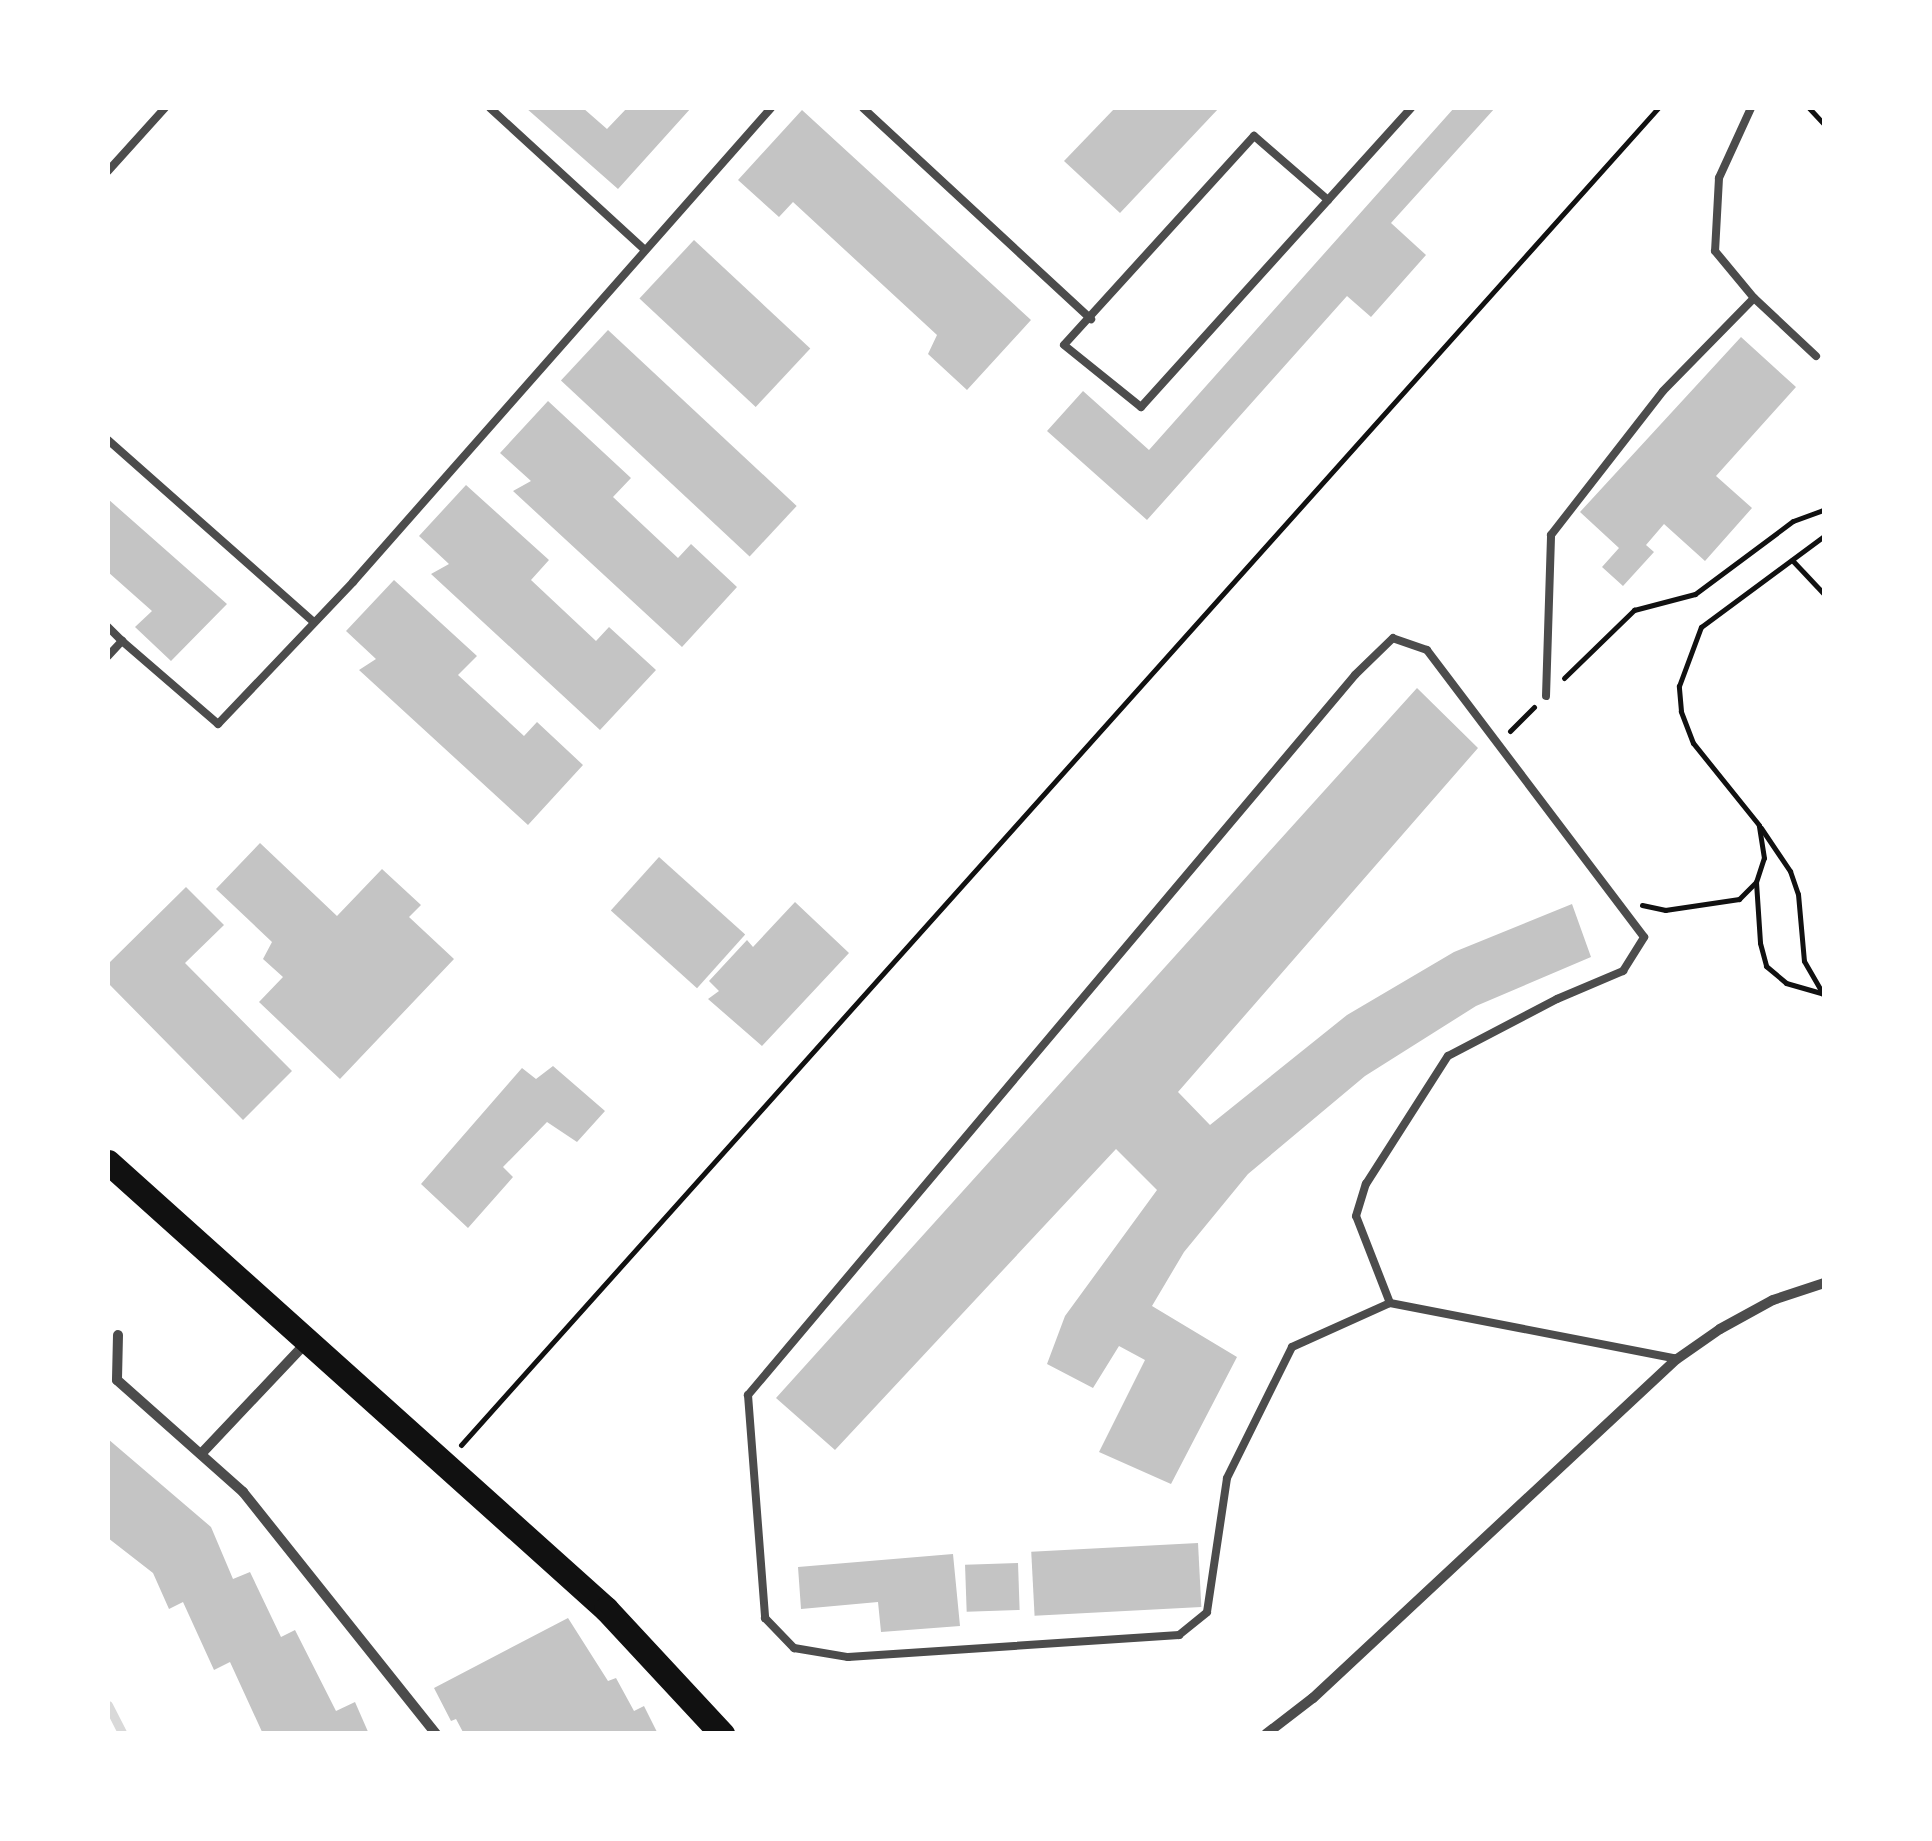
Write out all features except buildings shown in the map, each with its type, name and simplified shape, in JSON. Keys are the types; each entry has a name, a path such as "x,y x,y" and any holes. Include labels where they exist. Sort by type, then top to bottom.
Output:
{"main road":[{"path":"108,1162 606,1610 722,1734"}],"street":[{"path":"1266,1734 1313,1698 1677,1360 1720,1328 1773,1300 1824,1284"},
{"path":"118,1334 117,1380 243,1492 436,1734"},
{"path":"201,1454 306,1344"}],"lane":[{"path":"108,171 165,108"},
{"path":"490,108 645,250"},
{"path":"108,627 218,724 314,622 772,108"},
{"path":"863,108 1091,319"},
{"path":"1328,200 1254,136 1064,346 1141,407 1328,200 1411,108"},
{"path":"1751,108 1719,178 1715,250 1754,298 1816,356"},
{"path":"1546,696 1551,535 1663,391 1754,298"},
{"path":"108,440 314,622"},
{"path":"1390,1303 1356,1216 1366,1184 1448,1056 1557,999 1623,972 1644,938 1427,650 1393,638 1355,675 748,1395 765,1618 794,1648 848,1657 1179,1634 1207,1612 1227,1478 1292,1348 1390,1303 1677,1360"},
{"path":"108,656 122,641"}],"path":[{"path":"444,1467 1658,108"},
{"path":"1809,108 1824,124"},
{"path":"1497,744 1634,610 1695,594 1793,521 1824,510"},
{"path":"1824,536 1701,627 1679,686 1681,711 1693,743 1790,871 1798,894 1804,961 1824,994"},
{"path":"1792,560 1824,594"},
{"path":"1759,826 1764,858 1756,882 1760,943 1766,966 1786,983 1824,994"},
{"path":"1603,883 1635,903 1665,910 1740,899 1756,882"}],"waterway":[{"path":"108,1705 123,1734"}]}
